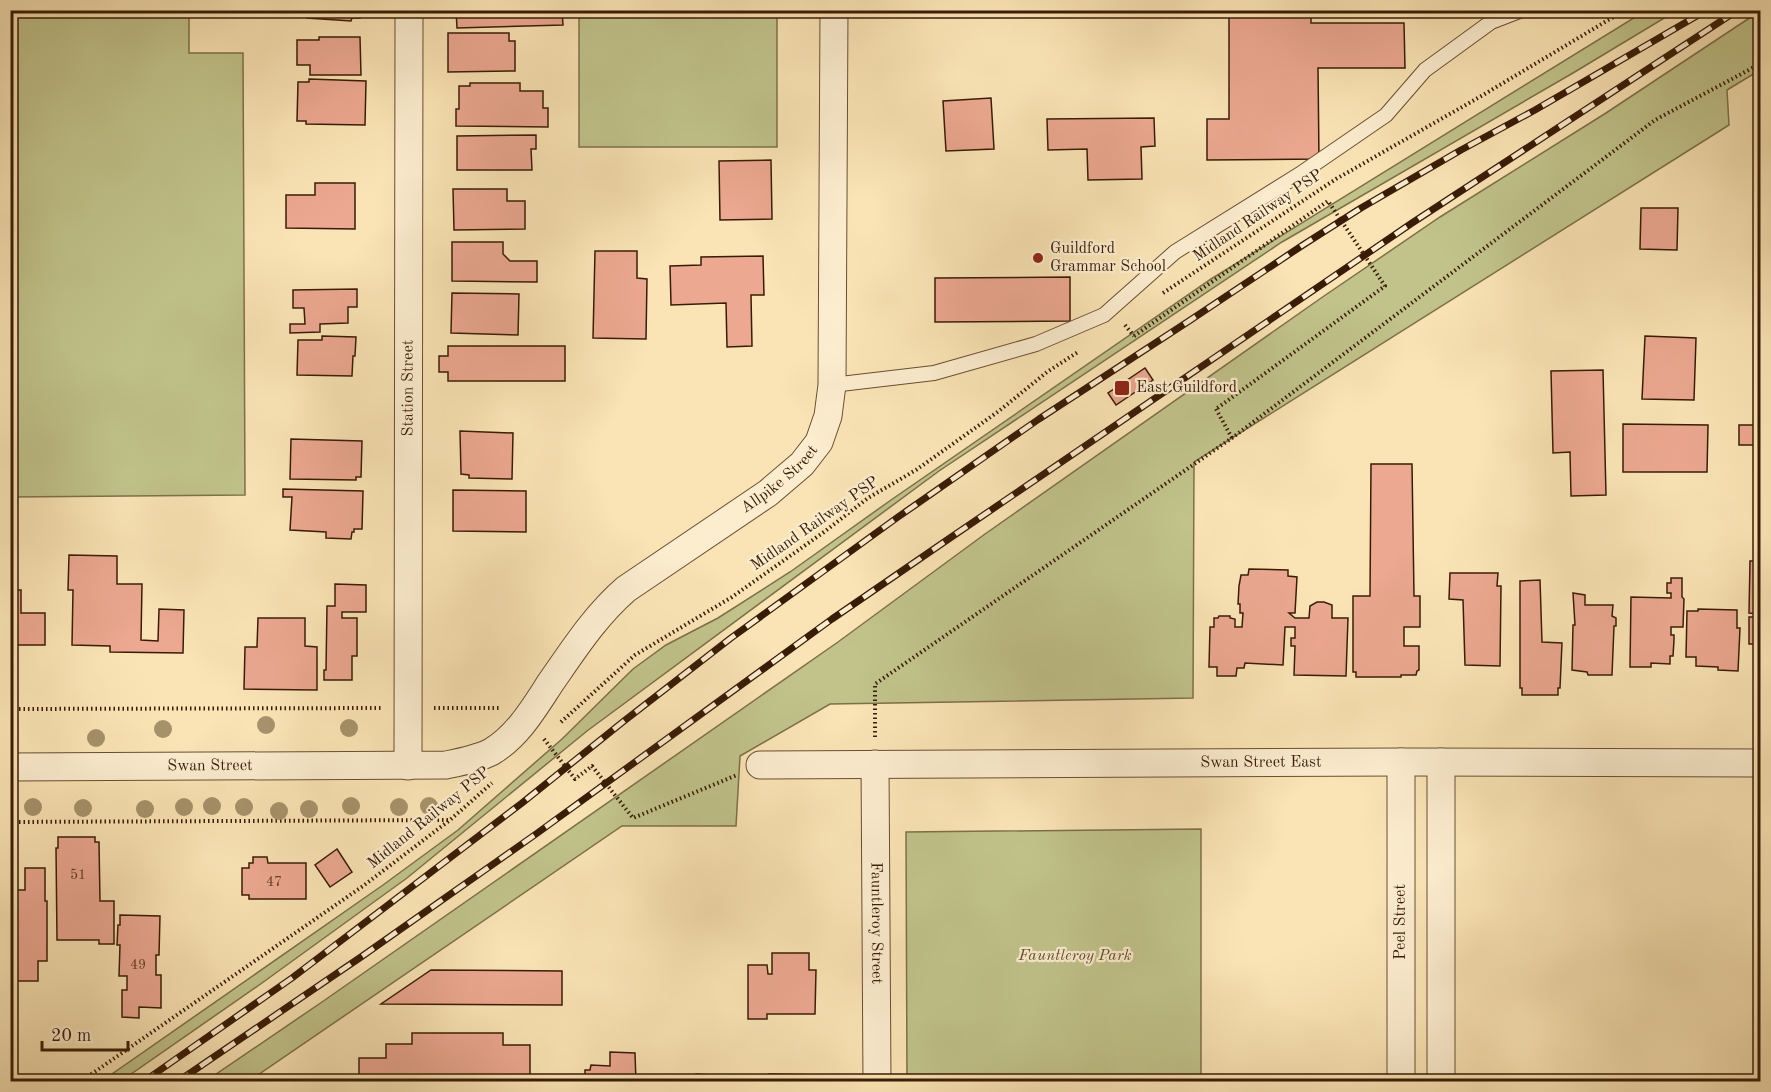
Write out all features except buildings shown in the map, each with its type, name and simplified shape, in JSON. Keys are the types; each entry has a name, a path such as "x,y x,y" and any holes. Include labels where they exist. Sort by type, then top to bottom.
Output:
{"street":[{"name":"Station Street","path":"408,766 409,10"},
{"name":"Allpike Street","path":"408,766 464,762 492,751 524,723 581,638 613,601 626,589 768,493 802,464 819,442 828,417 831,385 834,10"},
{"name":"Peel Street","path":"1401,762 1401,1082"},
{"path":"1441,762 1441,1082"},
{"name":"Swan Street East","path":"760,765 1761,763"},
{"name":"Fauntleroy Street","path":"875,764 877,1082"},
{"name":"Swan Street","path":"10,766 408,766"}],"lane":[{"path":"831,385 934,373 1036,344 1104,315 1175,252 1300,174 1386,115 1425,70 1491,22 1522,10"}],"path":[{"name":"Midland Railway PSP","path":"1161,295 1336,179 1625,10"},
{"path":"875,764 875,684 1232,438 1654,120 1761,64"},
{"path":"1122,320 1134,336 1328,201 1385,286 1215,409 1232,438"},
{"name":"Midland Railway PSP","path":"560,723 636,655 732,597 868,498 916,470 999,411 1047,372 1081,350"},
{"path":"543,738 551,730"},
{"name":"Midland Railway PSP","path":"80,1082 363,886 450,820 492,783"},
{"path":"10,822 450,820"}],"green space":[{"path":"10,11 189,11 189,53 243,53 245,495 11,497"},
{"path":"579,11 777,11 777,147 579,147"},
{"path":"1645,11 1676,11 1282,242 939,471 587,731 407,878 121,1081 102,1081 458,830 562,739 633,669 666,645 718,618 790,572 1211,279"},
{"path":"1760,11 1760,70 1727,90 1729,125 1194,462 1193,698 830,704 740,756 736,826 622,826 249,1081 206,1081 838,642 985,534 1324,296 1440,217 1606,113"},
{"name":"Fauntleroy Park","path":"1201,829 1201,1081 907,1081 906,832"}],"railway":[{"path":"143,1082 292,978 522,803 731,638 898,517 1039,419 1361,208 1707,10"},
{"path":"177,1082 536,834 832,619 1412,223 1738,10"}],"place":[{"name":"Guildford Grammar School","path":"1038,258"},
{"name":"East Guildford","path":"1122,388"}]}
